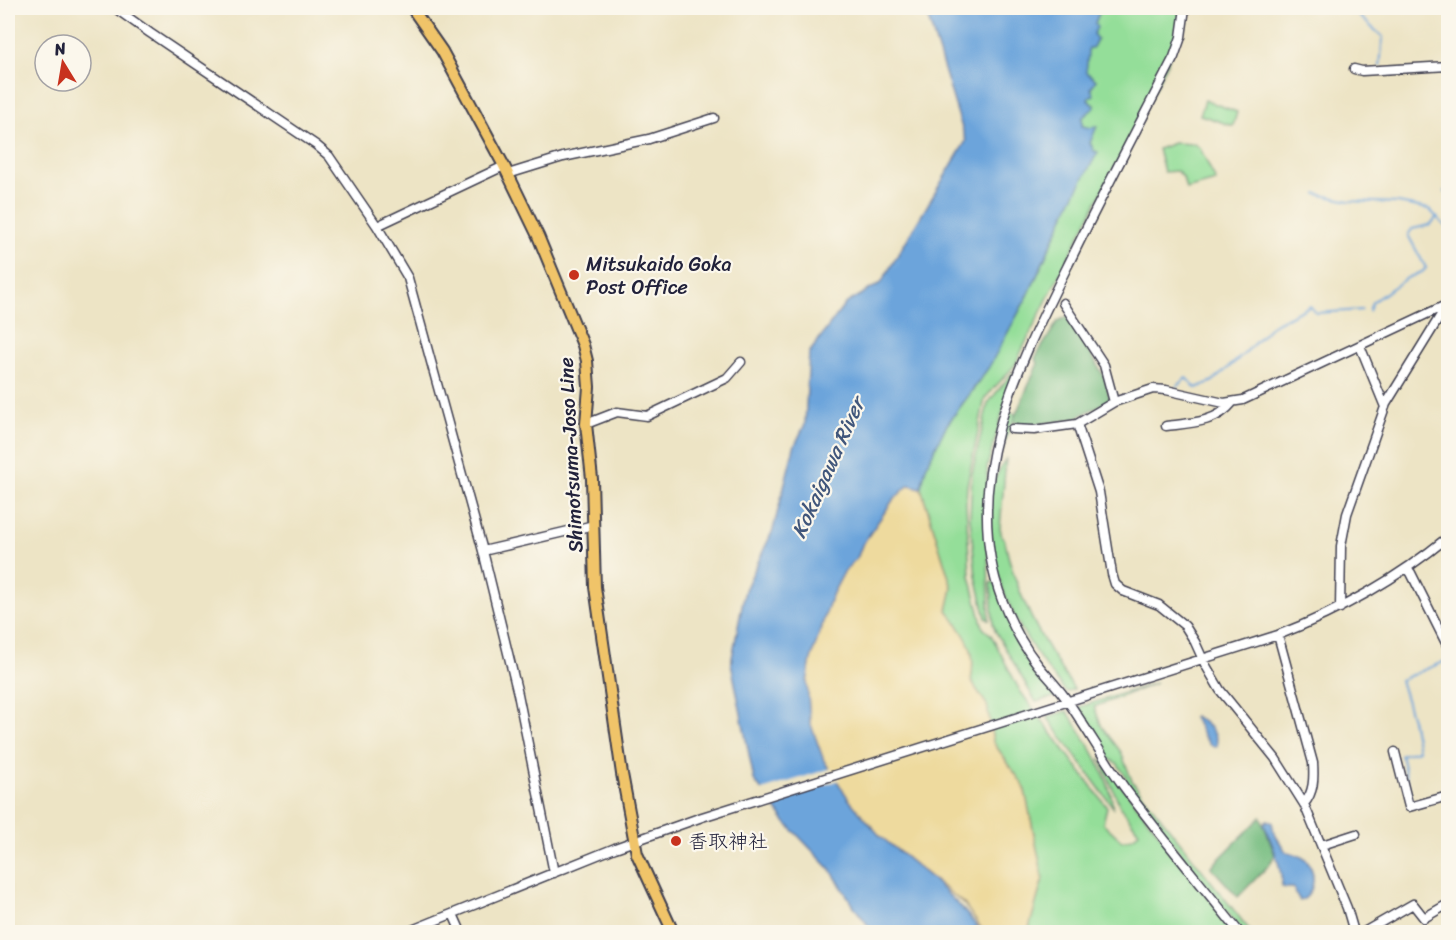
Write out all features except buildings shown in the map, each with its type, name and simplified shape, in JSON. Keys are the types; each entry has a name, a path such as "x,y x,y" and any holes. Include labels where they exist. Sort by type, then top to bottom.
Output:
{"main road":[{"name":"Shimotsuma-Joso Line","path":"412,8 442,51 506,170 538,236 583,345 589,387 586,424 597,598 622,774 634,841 640,861 673,933"}],"street":[{"path":"115,8 329,156 377,226 408,278 483,551 518,694 554,873"},
{"path":"1185,8 1181,37 1174,57 1030,342 1003,413 990,467 987,531 994,572 1002,600 1026,648 1125,789 1239,933"},
{"path":"1354,69 1362,71 1449,66"},
{"path":"377,226 506,170 649,140 714,118"},
{"path":"1064,303 1104,365 1114,402"},
{"path":"1012,429 1034,430 1077,424 1114,402 1141,392 1159,389 1213,401 1232,403 1243,400 1448,305"},
{"path":"1340,608 1341,546 1347,514 1385,407 1448,305"},
{"path":"1360,346 1385,407"},
{"path":"586,424 617,412 647,416 727,378 741,362"},
{"path":"1166,426 1205,421 1225,412 1232,403"},
{"path":"1077,424 1099,492 1115,584 1123,591 1159,605 1179,619 1191,633 1202,659 1220,690 1275,758 1304,804 1351,918 1354,933"},
{"path":"483,551 594,525"},
{"path":"407,933 634,841 749,801 1278,635 1340,608 1407,568 1449,537"},
{"path":"1407,568 1449,647"},
{"path":"1278,635 1313,763 1314,778 1311,792 1304,804"},
{"path":"1395,752 1409,807 1449,796"},
{"path":"1322,845 1356,834"},
{"path":"1364,933 1413,904 1424,918 1449,904"},
{"path":"453,914 461,933"}],"green space":[{"path":"1101,8 1181,8 1175,42 1154,91 1015,365 985,398 967,485 970,576 983,628 991,635 1020,691 1107,807 1103,823 1122,841 1134,837 1139,832 1120,806 1100,758 1236,932 1028,932 1043,878 1024,786 993,742 987,705 971,681 971,651 965,635 947,610 952,588 921,488 926,467 946,426 982,378 1028,296 1072,199 1097,153 1090,142 1096,127 1082,126 1082,118 1095,105 1091,104 1088,98 1093,95 1091,88 1096,80 1086,72 1088,50 1093,47 1097,39 1093,34"},
{"path":"1205,100 1237,112 1233,126 1200,115"},
{"path":"1174,143 1194,144 1200,148 1216,181 1186,189 1183,177 1177,171 1164,172 1158,149"},
{"path":"1068,316 1105,378 1110,400 1074,419 1021,425 1013,421 1038,363 1035,358 1058,321"},
{"path":"1014,373 987,467 989,620 986,618 976,576 970,518 972,474 988,403"},
{"path":"1008,412 1016,414 991,478"},
{"path":"1006,458 1000,528 1002,537 1015,579 1031,617 1074,689 1066,692 1050,673 1011,610 995,564 989,500 991,487"},
{"path":"994,581 1036,667 1058,696 1036,702 996,632 993,624 991,583"},
{"path":"1156,683 1094,707 1102,727 1121,752 1132,781 1251,932 1243,932 1127,785 1126,777 1117,763 1107,758 1076,708"},
{"path":"1067,711 1102,769 1113,807 1047,717"},
{"path":"1261,817 1275,855 1269,865 1238,897 1211,867"}],"sand":[{"path":"909,484 921,488 952,588 947,610 960,628 971,651 971,681 987,705 993,742 1024,786 1043,878 1028,932 984,932 964,904 880,836 850,801 824,761 810,722 807,682 811,659 831,597 844,572 858,556 862,545 893,500"}],"water":[{"name":"Kokaigawa River","path":"925,8 1101,8 1095,23 1097,28 1093,34 1097,39 1093,47 1088,50 1086,72 1096,80 1091,88 1094,95 1088,100 1095,107 1082,118 1082,126 1091,128 1097,126 1090,143 1094,151 1098,152 1072,199 1028,295 989,367 946,426 926,467 921,488 909,485 893,500 862,545 858,556 844,572 831,597 811,659 807,682 810,722 824,761 850,801 880,836 930,877 961,907 982,932 873,932 831,870 786,823 754,780 731,663 745,590 773,530 794,447 805,424 809,353 845,304 881,283 966,141"},
{"path":"1194,716 1213,732 1217,746 1214,747 1208,742 1193,718"},
{"path":"1267,820 1272,822 1274,833 1286,852 1300,856 1310,866 1312,886 1306,897 1300,901 1293,888 1282,886 1278,863 1264,824"}],"pier":[{"path":"832,768 840,780 768,803 759,791"}],"waterway":[{"path":"1350,8 1383,37 1380,66"},
{"path":"1444,191 1448,194"},
{"path":"1317,194 1349,201 1398,203 1429,209 1448,229"},
{"path":"1369,311 1372,302 1426,268 1408,235 1412,229 1430,225 1437,217"},
{"path":"1176,388 1186,378 1196,388 1213,381 1272,325 1310,306 1316,313 1362,310"},
{"path":"1412,802 1401,755 1418,750 1412,719 1400,680 1448,660"}],"place":[{"name":"Mitsukaido Goka Post Office","path":"574,275"},
{"name":"香取神社","path":"676,841"}]}
